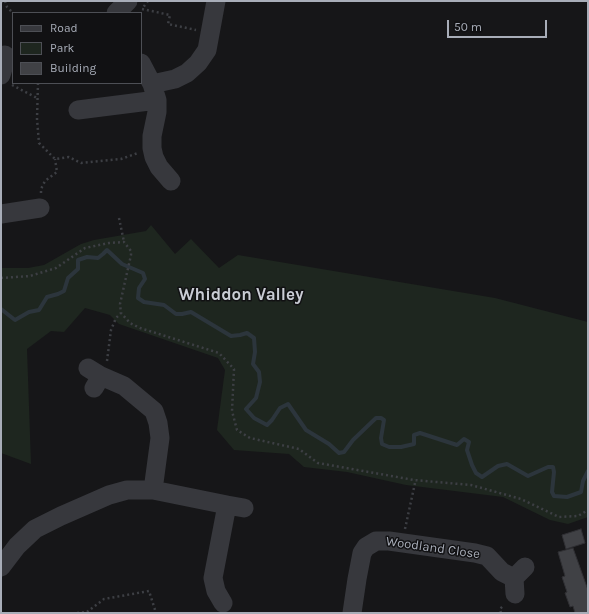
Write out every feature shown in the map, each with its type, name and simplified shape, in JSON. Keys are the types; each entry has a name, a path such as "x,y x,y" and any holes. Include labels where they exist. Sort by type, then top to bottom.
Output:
{"street":[{"path":"117,12 128,1"},
{"path":"78,110 154,92 187,73 198,63 207,50 216,1"},
{"path":"4,79 6,55"},
{"path":"142,65 154,92 157,112 152,136 154,157 159,167 171,181"},
{"path":"1,214 40,208"},
{"path":"95,377 124,386 154,411 158,423 160,438 154,490"},
{"path":"1,567 17,546 35,529 109,495 127,490 154,490 235,507 213,578 216,591 226,605"},
{"name":"Woodland Close","path":"352,613 362,553 366,546 376,541 402,543 487,556 502,572 518,580"}],"path":[{"path":"5,1 6,7 12,12"},
{"path":"148,1 142,9 170,16 168,24 210,33"},
{"path":"13,84 37,98"},
{"path":"38,84 37,118 39,143 55,159 57,172 45,181 41,189 40,208"},
{"path":"55,159 69,158 81,163 122,159 152,148"},
{"path":"119,218 124,242 131,251 120,304 121,313 130,323 140,328 220,353 234,370 232,411 237,430 250,438 299,448 318,463 414,480 471,485 523,500 559,518 578,516 588,510"},
{"path":"1,278 30,276 56,268 84,248 109,243 124,242"},
{"path":"95,377 106,366 111,330 116,318 121,313"},
{"path":"402,543 414,480"},
{"path":"77,613 87,612 104,599 149,591 156,613"}],"green space":[{"path":"151,225 175,254 191,239 219,268 238,255 495,298 588,322 588,517 568,524 550,520 503,497 406,485 347,472 304,467 289,454 234,450 217,430 225,370 218,358 119,324 110,315 85,308 64,332 51,331 27,349 31,464 1,453 1,268 28,268 44,265 81,244 94,240 146,231"}],"building":[{"path":"581,529 585,543 566,549 562,535"},
{"path":"573,548 588,590 588,613 575,613 573,606 570,607 565,593 567,592 562,577 565,576 558,552"}],"waterway":[{"path":"1,309 15,320 29,312 39,310 47,297 64,291 68,278 78,269 78,260 87,257 98,258 107,250 122,264 143,273 145,279 139,288 138,298 144,302 164,305 176,314 191,312 231,336 247,333 254,338 255,352 253,364 259,372 260,382 256,398 246,409 254,418 267,425 280,408 288,404 306,430 329,444 339,453 344,452 353,440 376,418 381,418 384,420 381,438 382,444 389,447 401,447 414,444 414,435 420,433 457,445 464,439 469,442 467,450 472,465 476,473 482,477 498,466 507,464 528,476 548,467 553,467 552,492 554,496 567,497 581,492 583,481 588,471"}],"district":[{"name":"Whiddon Valley","path":"241,295"}]}
